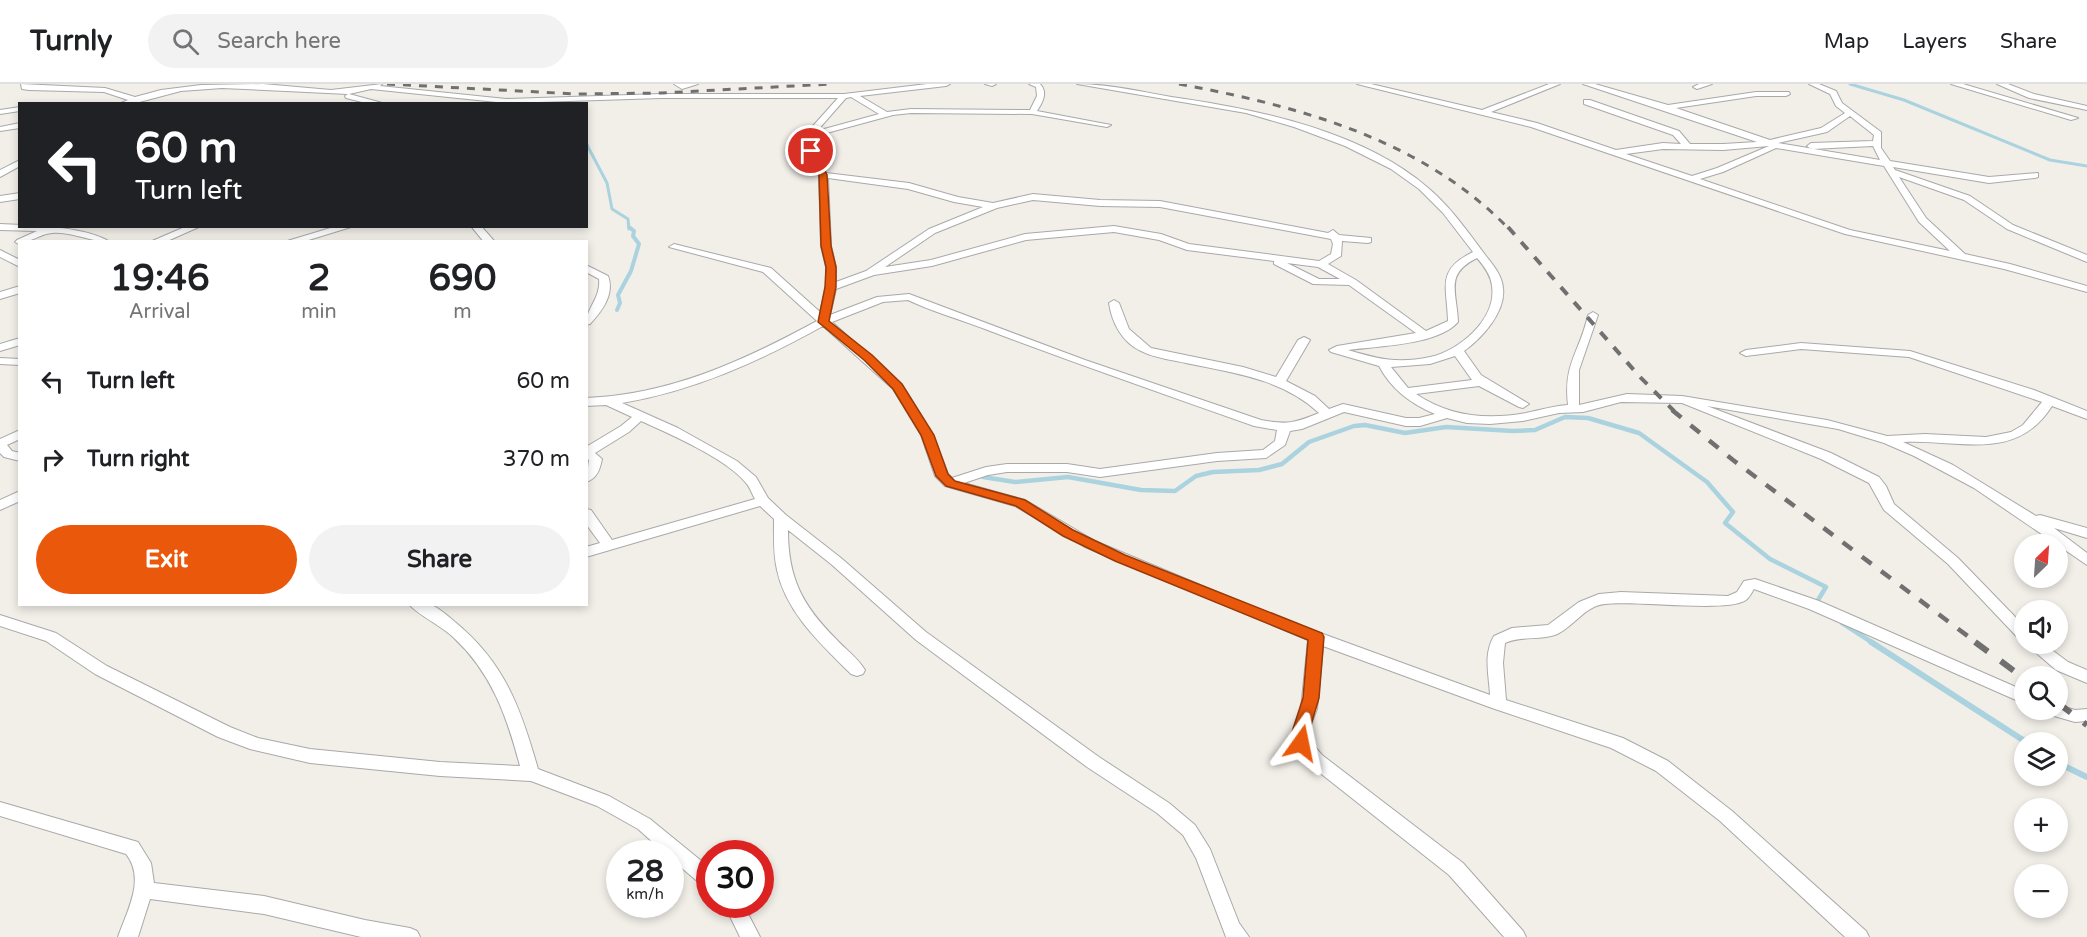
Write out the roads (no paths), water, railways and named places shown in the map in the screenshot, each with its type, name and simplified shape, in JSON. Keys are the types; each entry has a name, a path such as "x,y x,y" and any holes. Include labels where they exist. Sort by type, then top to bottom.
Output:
{"street":[{"path":"269,84 283,88"},
{"path":"678,84 682,87 694,84"},
{"path":"345,93 375,86 506,101 661,96 848,95 946,84"},
{"path":"1032,112 1040,101 1041,90 1039,86 1033,84"},
{"path":"1081,84 1222,106 1322,135 1374,157 1415,181 1456,221 1495,273 1499,290 1493,310 1473,340 1458,351 1443,358 1422,362 1383,364 1335,350 1373,341 1425,335 1443,330 1452,322 1449,286 1454,266 1479,253"},
{"path":"1361,84 1534,125 1827,226 1879,241 1961,256 2087,289"},
{"path":"1482,113 1556,84"},
{"path":"1587,84 1669,108 1774,144 1891,168 1989,180 2035,175"},
{"path":"1697,87 1708,84"},
{"path":"1813,84 1833,93 1839,104 1875,130 1878,134 1877,148 1922,220 1961,256"},
{"path":"1955,84 2078,120 2032,96 2001,84"},
{"path":"127,102 177,87 242,85 345,93 378,102"},
{"path":"29,86 105,90 133,99"},
{"path":"29,86 34,91 30,97"},
{"path":"375,86 380,91 382,102"},
{"path":"1635,120 1669,108 1756,94 1786,94"},
{"path":"428,102 443,95"},
{"path":"848,95 886,115"},
{"path":"808,136 848,95"},
{"path":"2032,96 2087,108"},
{"path":"1587,102 1676,133 1687,145"},
{"path":"0,112 18,109"},
{"path":"808,136 886,115 945,111 1032,112 1107,125"},
{"path":"1690,179 1720,170 1774,144 1824,130 1850,113"},
{"path":"0,129 16,125"},
{"path":"808,136 811,151 823,175 826,246 831,267 831,287 823,322"},
{"path":"1794,148 1830,144 1877,143"},
{"path":"1616,153 1687,145 1724,147 1774,144"},
{"path":"0,164 18,163"},
{"path":"0,174 18,163"},
{"path":"1891,168 1967,198 2010,227 2087,259"},
{"path":"823,175 909,186 957,200 994,207"},
{"path":"0,200 18,196"},
{"path":"870,273 932,231 994,207 1033,197 1100,203 1140,202 1200,210 1335,237 1368,240"},
{"path":"0,227 18,227"},
{"path":"1320,264 1336,256 1339,249 1329,227"},
{"path":"25,240 54,228"},
{"path":"59,228 98,240"},
{"path":"160,240 192,228"},
{"path":"297,240 342,228"},
{"path":"477,228 488,240"},
{"path":"831,287 870,273 932,263 1025,237 1114,229 1161,237 1187,246 1320,264 1352,282 1425,335"},
{"path":"0,247 18,242"},
{"path":"674,247 767,270 823,322 868,357 898,387 927,435 942,476 950,483 1020,503 1068,533 1110,554 1316,637 1498,704 1617,743 1662,766 1726,816 1859,937"},
{"path":"0,253 18,263"},
{"path":"1272,258 1317,282 1352,282"},
{"path":"588,269 604,278 606,288 601,303 588,319"},
{"path":"0,296 18,290"},
{"path":"588,402 611,403 711,375 758,357 823,322 881,299 909,297 943,312 1011,334 1081,362 1258,423 1284,428 1311,423 1343,408 1413,422 1447,414"},
{"path":"1114,303 1116,318 1135,344 1147,350 1279,382 1312,399 1327,414"},
{"path":"1574,409 1572,386 1575,366 1591,333 1593,315"},
{"path":"1443,330 1473,340"},
{"path":"1279,382 1304,340"},
{"path":"0,348 18,342"},
{"path":"1746,353 1801,346 1887,350 1910,354 2049,400 2087,415"},
{"path":"1458,351 1467,371 1480,382 1522,404"},
{"path":"0,361 18,362"},
{"path":"1383,364 1392,381 1407,393 1447,414 1495,422 1574,409 1615,399 1678,398 1715,402 1838,426 1885,440 1922,456 2029,516 2087,560"},
{"path":"1407,393 1480,382"},
{"path":"1678,398 1739,424 1826,456 1874,480 1880,485 1883,499 1889,507 1953,561 2014,625"},
{"path":"1885,440 1926,438 1975,442 1997,441 2022,431 2032,424 2049,400"},
{"path":"611,403 641,415 732,464 751,480 764,501 781,518 836,561 921,636 1093,762 1163,808 1189,830 1204,855 1232,934"},
{"path":"588,452 625,429 641,415"},
{"path":"950,483 986,471 1007,468 1067,468 1109,472 1217,457 1266,454 1281,442 1284,428"},
{"path":"8,451 18,437"},
{"path":"588,454 596,459 596,465 588,475"},
{"path":"0,506 18,496"},
{"path":"588,551 764,501"},
{"path":"588,516 608,545"},
{"path":"2029,516 2087,533"},
{"path":"781,518 782,555 787,580 807,617 857,670"},
{"path":"1498,704 1500,689 1494,650 1499,640 1512,634 1552,630 1584,606 1599,599 1621,597 1729,601 1742,596 1749,585 1755,584 1814,605 2014,693"},
{"path":"421,606 452,628 488,665 508,702 531,774"},
{"path":"0,620 51,637 101,670 224,732 256,744 310,756 369,760 440,769 531,774 603,801 644,824 696,868"},
{"path":"1316,637 1311,698 1299,735 1301,743 1316,760 1456,869 1516,937"},
{"path":"2047,654 2062,666 2087,677"},
{"path":"2068,714 2087,715"},
{"path":"0,809 132,848 141,858 145,871 144,890 128,937"},
{"path":"144,890 264,905 365,929 410,937"},
{"path":"740,918 750,937"}],"waterway":[{"path":"1850,84 1904,100 2050,160 2087,166"},
{"path":"588,147 607,183 612,209 628,219 629,229"},
{"path":"617,310 620,303 618,295 631,271 639,244 633,236 634,231 629,227"},
{"path":"983,477 1015,482 1068,477 1141,490 1175,491 1196,476 1213,472 1259,470 1282,464 1309,442 1354,426 1365,425 1405,433 1446,427 1513,431 1535,430 1565,417 1588,418 1639,433 1707,482 1733,512 1725,523 1770,559 1826,587 1815,605"},
{"path":"1842,623 1873,643"},
{"path":"1871,642 2014,734"},
{"path":"2068,768 2087,777"}],"railway":[{"path":"387,84 576,94 662,93 831,84"},
{"path":"1179,84 1269,103 1313,116 1398,149 1437,171 1475,198 1509,229"},
{"path":"1508,227 1640,377 1674,411"},
{"path":"1672,410 1733,460 1977,643"},
{"path":"1975,642 2014,671"},
{"path":"2068,711 2087,725"}]}
